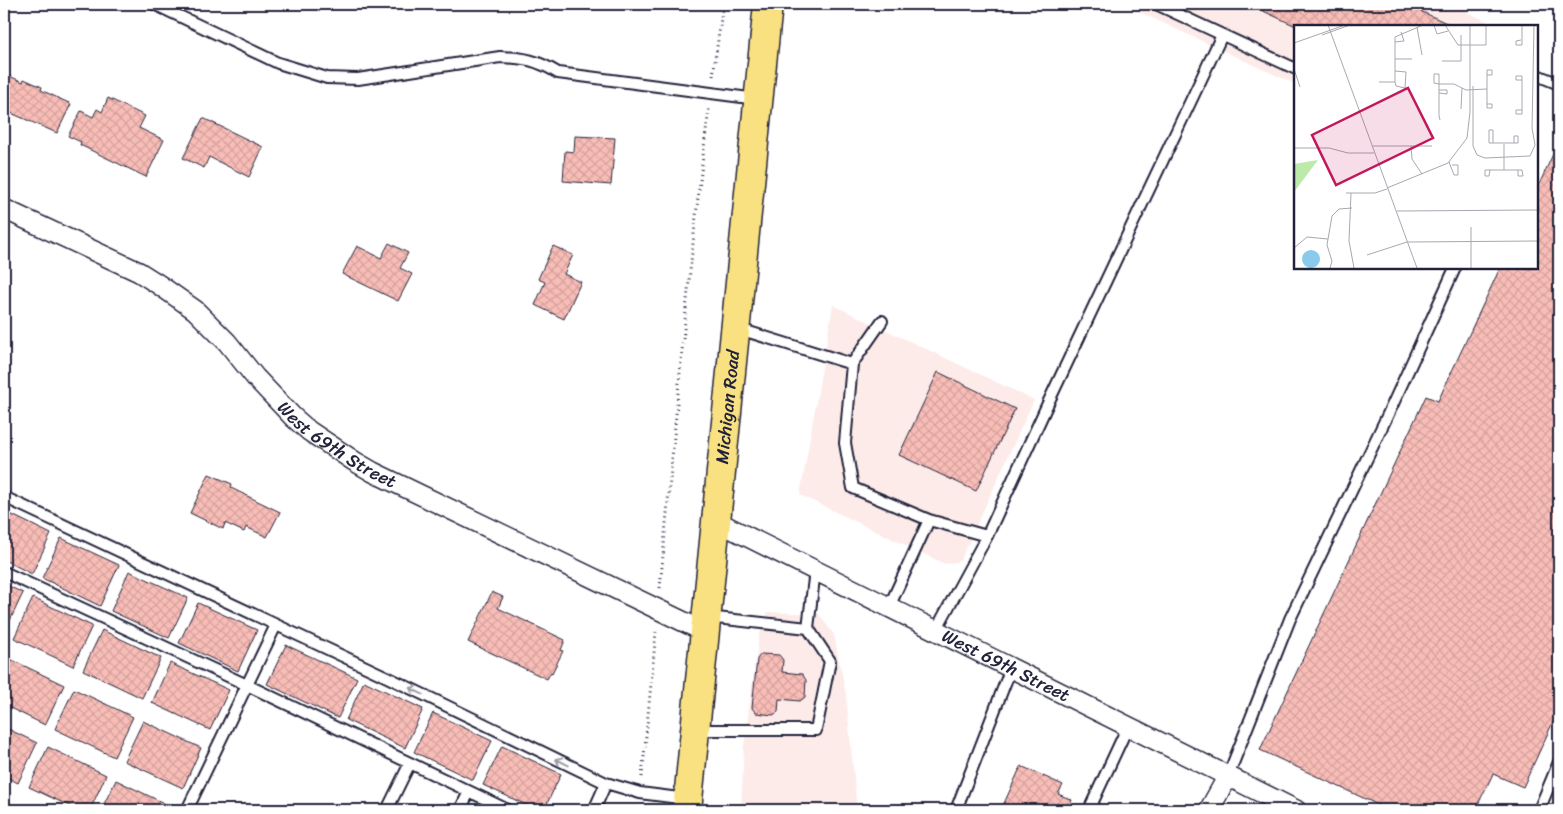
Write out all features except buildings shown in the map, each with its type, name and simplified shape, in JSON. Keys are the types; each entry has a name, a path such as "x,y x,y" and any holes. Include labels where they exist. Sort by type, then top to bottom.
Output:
{"main road":[{"name":"Michigan Road","path":"687,805 768,4"}],"street":[{"name":"West 69th Street","path":"4,209 139,272 173,294 195,310 227,342 255,377 293,417 360,465 658,609 706,624"},
{"name":"West 69th Street","path":"716,520 1296,810"},
{"path":"1210,810 1228,776"}],"lane":[{"path":"154,4 278,63 327,78 358,79 500,57 524,58 547,67 558,74 758,99"},
{"path":"1156,4 1294,68"},
{"path":"936,630 988,536 1048,401 1222,35"},
{"path":"1538,75 1559,84"},
{"path":"1228,776 1290,618 1455,269"},
{"path":"882,321 852,364 844,444 853,488 929,520 988,536"},
{"path":"735,328 852,364"},
{"path":"4,497 606,783 640,794 687,805"},
{"path":"889,607 929,520"},
{"path":"695,730 816,730 830,661 808,628 815,570"},
{"path":"4,572 508,810"},
{"path":"706,624 808,628"},
{"path":"187,810 276,625"},
{"path":"956,810 1011,668"},
{"path":"1089,810 1128,726"},
{"path":"1538,810 1559,762"},
{"path":"387,810 410,763"},
{"path":"594,810 606,783"},
{"path":"460,810 469,792"}],"path":[{"path":"640,794 701,170 723,4"}],"shaded area":[{"path":"1122,4 1450,4 1495,25 1294,25 1294,84"},
{"path":"833,305 1034,400 960,561 945,564 800,495"},
{"path":"768,612 819,614 834,635 846,694 857,810 741,810 744,746 759,636"}]}
